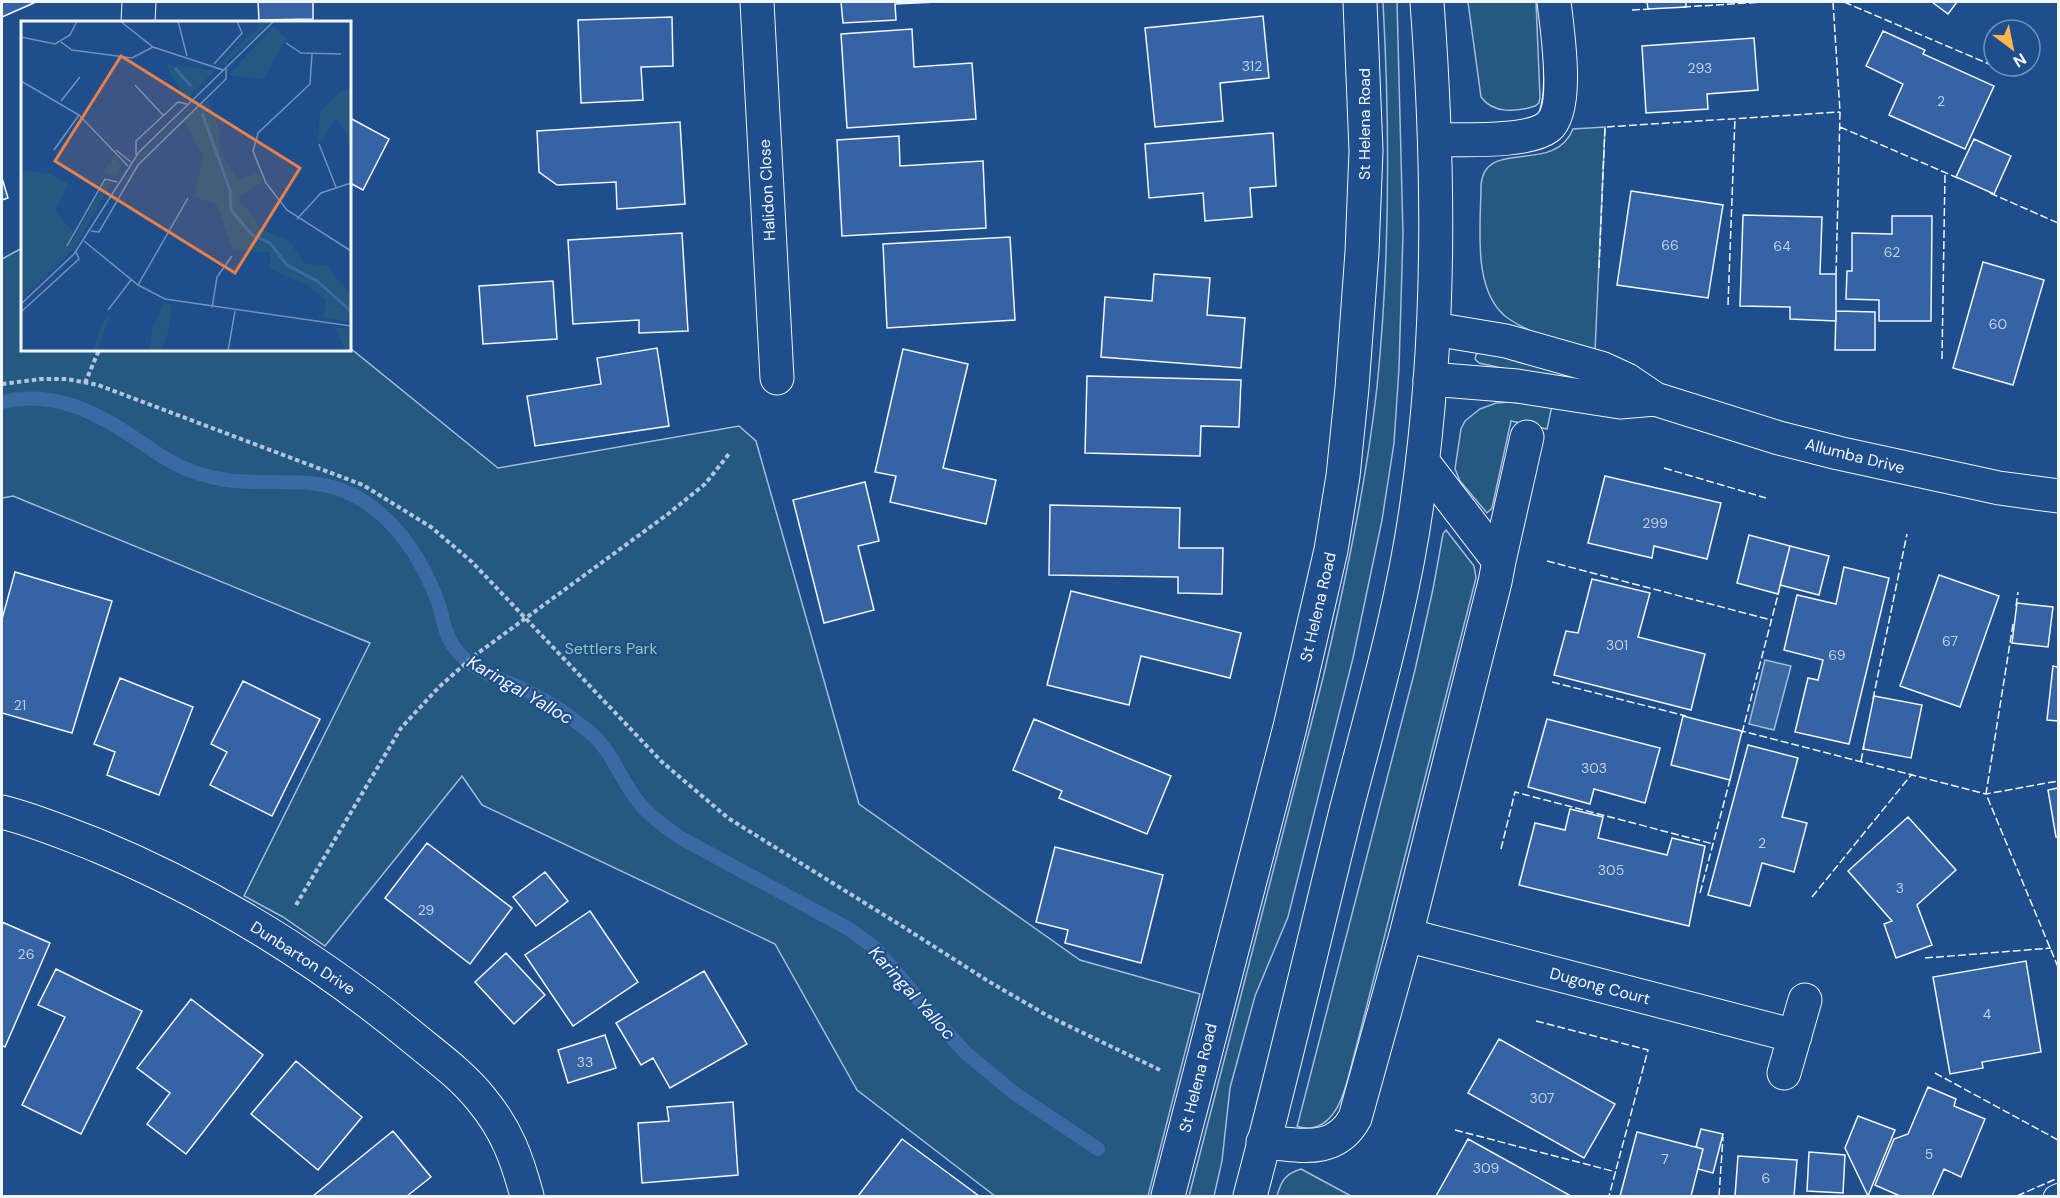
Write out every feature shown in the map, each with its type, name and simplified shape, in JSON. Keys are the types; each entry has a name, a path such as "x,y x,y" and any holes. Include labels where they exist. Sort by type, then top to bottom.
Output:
{"street":[{"path":"138,21 139,2"},
{"name":"Halidon Close","path":"757,2 777,378"},
{"name":"St Helena Road","path":"1168,1197 1293,717 1331,550 1343,476 1363,241 1366,151 1360,2"},
{"path":"1250,1197 1388,652 1408,554 1423,462 1434,329 1437,237 1436,140 1427,2"},
{"path":"1436,140 1509,138 1534,133 1549,126 1557,116 1561,87 1554,2"},
{"name":"Allumba Drive","path":"1434,329 1506,341 1592,365 1627,380 1655,399 1779,438 1975,483 2058,496"},
{"name":"Allumba Drive","path":"1430,379 1517,386 1620,402 1655,399"},
{"path":"1263,1142 1306,1146 1322,1144 1336,1140 1348,1130 1355,1118 1406,934 1499,561 1527,437"},
{"path":"1423,462 1499,561"},
{"name":"Dunbarton Drive","path":"2,812 55,829 168,878 277,939 336,978 422,1045 457,1074 481,1098 501,1126 517,1158 527,1197"},
{"name":"Dugong Court","path":"1406,934 1795,1036"},
{"path":"1784,1073 1805,1000"}],"lane":[{"path":"2054,1197 2058,1194"}],"path":[{"path":"86,383 99,351"},
{"path":"2,384 67,379 98,385 363,485 431,528 472,562 663,762 728,818 1038,1011 1100,1043 1163,1071"},
{"path":"296,906 401,728 440,687 467,662 668,514 705,484 729,454"}],"green space":[{"path":"1383,2 1397,2 1403,234 1394,443 1382,520 1353,658 1288,917 1255,996 1230,1088 1222,1161 1214,1196 1189,1196 1323,678 1361,497 1377,387 1384,291 1388,146"},
{"path":"1468,2 1536,2 1540,97 1539,103 1535,106 1521,110 1499,109 1486,103 1481,97"},
{"path":"1605,127 1595,352 1529,330 1509,319 1497,307 1483,276 1480,238 1481,185 1485,171 1494,163 1551,151 1564,143 1573,129"},
{"name":"Settlers Park","path":"21,249 21,351 351,351 351,349 498,468 739,426 756,441 859,804 1080,960 1200,994 1148,1196 995,1196 857,1090 775,944 482,805 462,776 325,946 283,917 244,896 370,643 13,496 2,498 2,259"},
{"path":"1486,351 1607,383 1534,375 1479,363 1475,359 1476,355"},
{"path":"1496,403 1552,406 1547,429 1511,421 1492,508 1487,513 1460,481 1455,469 1461,429 1465,421 1480,409"},
{"path":"1446,530 1474,566 1476,578 1347,1083 1330,1117 1322,1124 1311,1128 1301,1128 1297,1126 1415,670 1443,534"},
{"path":"1301,1169 1351,1196 1277,1196 1284,1179"}],"shaded area":[{"path":"1765,660 1791,666 1774,730 1749,724"}],"building":[{"path":"2,2 36,2 2,17"},
{"path":"258,2 313,2 313,19 259,20"},
{"path":"841,2 937,2 895,4 896,20 843,23"},
{"path":"1647,2 1686,2 1686,7 1648,9"},
{"path":"1932,2 1957,2 1948,14"},
{"path":"1263,16 1269,78 1220,83 1223,121 1155,127 1145,28"},
{"path":"672,17 673,66 641,67 643,100 581,103 578,20"},
{"path":"912,29 914,67 972,63 976,119 847,128 841,34"},
{"path":"1883,31 1925,50 1923,54 1994,86 1965,149 1889,115 1903,84 1866,66"},
{"path":"1754,38 1758,90 1707,94 1708,109 1646,113 1642,46"},
{"path":"351,119 389,139 363,190 351,184"},
{"path":"680,122 685,204 617,209 616,182 557,185 539,172 537,131"},
{"path":"1273,133 1276,186 1250,188 1252,217 1205,221 1203,193 1149,198 1145,144"},
{"path":"899,136 900,166 983,161 986,228 842,236 837,140"},
{"path":"1974,139 2011,156 1994,194 1956,177"},
{"path":"2,178 8,198 2,200"},
{"path":"1631,191 1723,205 1708,298 1617,285"},
{"path":"1743,215 1822,217 1820,274 1836,274 1836,321 1790,319 1790,307 1740,306"},
{"path":"1892,216 1932,216 1931,321 1879,321 1879,300 1846,299 1847,271 1852,271 1852,233 1892,234"},
{"path":"682,233 688,331 639,333 639,320 573,324 568,240"},
{"path":"1010,237 1015,320 887,328 883,244"},
{"path":"1983,262 2044,280 2013,385 1953,368"},
{"path":"1154,274 1210,278 1207,315 1245,318 1241,368 1101,357 1105,297 1152,301"},
{"path":"553,281 557,339 483,344 479,286"},
{"path":"1836,311 1875,312 1875,350 1835,350"},
{"path":"657,348 669,426 535,446 527,396 601,384 597,358"},
{"path":"903,349 968,364 943,468 996,480 986,524 890,502 896,476 875,472"},
{"path":"1087,376 1241,380 1239,427 1201,426 1200,456 1085,453"},
{"path":"1605,476 1721,503 1707,559 1654,546 1652,558 1588,543"},
{"path":"865,482 879,541 858,546 874,610 824,623 793,500"},
{"path":"1050,505 1180,508 1179,548 1223,548 1222,594 1178,593 1178,577 1049,575"},
{"path":"1749,535 1790,546 1778,594 1737,583"},
{"path":"1790,546 1829,556 1819,595 1780,585"},
{"path":"1844,567 1889,578 1849,744 1795,732 1808,678 1818,680 1823,660 1784,650 1797,595 1836,604"},
{"path":"15,572 112,601 72,733 2,713 2,619"},
{"path":"1939,575 1999,596 1960,707 1900,686"},
{"path":"1592,579 1650,593 1638,637 1705,654 1691,710 1554,675 1566,631 1578,633"},
{"path":"1071,591 1241,633 1230,678 1141,656 1129,705 1047,685"},
{"path":"2017,603 2053,607 2048,647 2012,643"},
{"path":"2053,666 2058,667 2058,721 2047,720"},
{"path":"120,678 193,707 159,795 107,775 115,752 94,744"},
{"path":"243,681 320,719 272,816 210,785 227,752 211,744"},
{"path":"1874,696 1922,705 1911,758 1863,749"},
{"path":"1683,716 1742,731 1730,780 1671,765"},
{"path":"1034,719 1171,776 1147,834 1059,798 1062,791 1013,770"},
{"path":"1547,719 1660,748 1645,803 1594,789 1590,804 1528,787"},
{"path":"1748,745 1798,758 1782,817 1807,823 1794,872 1762,863 1750,906 1708,895"},
{"path":"2058,788 2058,837 2056,837 2048,790"},
{"path":"1570,809 1603,817 1598,838 1667,855 1672,838 1705,846 1689,926 1519,885 1535,823 1565,830"},
{"path":"1908,817 1956,870 1917,905 1932,945 1896,958 1884,924 1892,921 1848,871"},
{"path":"427,843 512,908 470,964 385,898"},
{"path":"1055,847 1163,875 1141,963 1065,943 1068,930 1036,922"},
{"path":"545,872 568,901 536,926 513,897"},
{"path":"590,911 638,982 573,1026 525,955"},
{"path":"2,922 50,943 5,1047 2,1045"},
{"path":"506,953 545,995 514,1024 475,982"},
{"path":"2026,961 2041,1052 1982,1062 1983,1068 1950,1074 1933,977"},
{"path":"56,969 142,1011 81,1134 22,1105 65,1017 38,1005"},
{"path":"704,971 747,1044 670,1088 653,1058 641,1065 616,1023"},
{"path":"191,999 263,1055 186,1154 147,1124 170,1093 137,1068"},
{"path":"605,1035 616,1068 568,1083 558,1050"},
{"path":"1499,1039 1615,1104 1584,1158 1468,1093"},
{"path":"296,1061 362,1117 318,1170 251,1114"},
{"path":"1928,1087 1956,1099 1954,1106 1985,1119 1961,1177 1944,1169 1932,1196 1900,1196 1875,1185 1894,1139 1908,1134"},
{"path":"733,1102 738,1175 642,1183 638,1123 669,1121 667,1107"},
{"path":"1858,1116 1895,1130 1868,1196 1845,1148"},
{"path":"1701,1129 1723,1134 1713,1173 1698,1169 1703,1149 1696,1147"},
{"path":"393,1131 431,1177 407,1196 313,1196"},
{"path":"1637,1132 1703,1149 1691,1196 1620,1196"},
{"path":"902,1139 979,1196 858,1196"},
{"path":"1468,1139 1571,1196 1436,1196"},
{"path":"1809,1152 1845,1155 1843,1193 1807,1191"},
{"path":"1738,1156 1797,1160 1794,1196 1735,1196"}],"waterway":[{"name":"Karingal Yalloc","path":"2,402 20,399 56,401 89,412 121,429 177,465 204,475 242,482 292,482 324,485 340,489 370,505 396,529 417,557 433,589 448,637 468,662 549,702 589,732 601,743 642,806 675,834 849,929 875,948 966,1053 1014,1093 1098,1149"}],"fence":[{"path":"1683,7 1763,2"},
{"path":"1833,2 1840,112 1836,277"},
{"path":"1844,2 1982,61"},
{"path":"1632,10 1650,9"},
{"path":"1599,268 1605,127 1840,112"},
{"path":"1728,305 1735,118"},
{"path":"1840,127 1960,179"},
{"path":"1942,359 1945,173"},
{"path":"1990,193 2058,223"},
{"path":"1664,468 1766,498"},
{"path":"1873,699 1907,534"},
{"path":"1547,561 1771,620"},
{"path":"1742,733 1779,591"},
{"path":"2016,606 2018,592"},
{"path":"2013,624 1986,794 2058,967"},
{"path":"1552,682 1686,716"},
{"path":"1738,730 1986,794 2058,781"},
{"path":"1861,761 1864,746"},
{"path":"1812,897 1912,774"},
{"path":"1700,893 1731,776"},
{"path":"1501,849 1515,792 1713,844"},
{"path":"1925,958 2051,948"},
{"path":"1536,1021 1648,1050 1609,1196"},
{"path":"1935,1073 2058,1140"},
{"path":"1455,1130 1616,1172"},
{"path":"1719,1196 1723,1137"},
{"path":"2017,1196 2058,1178"}]}
